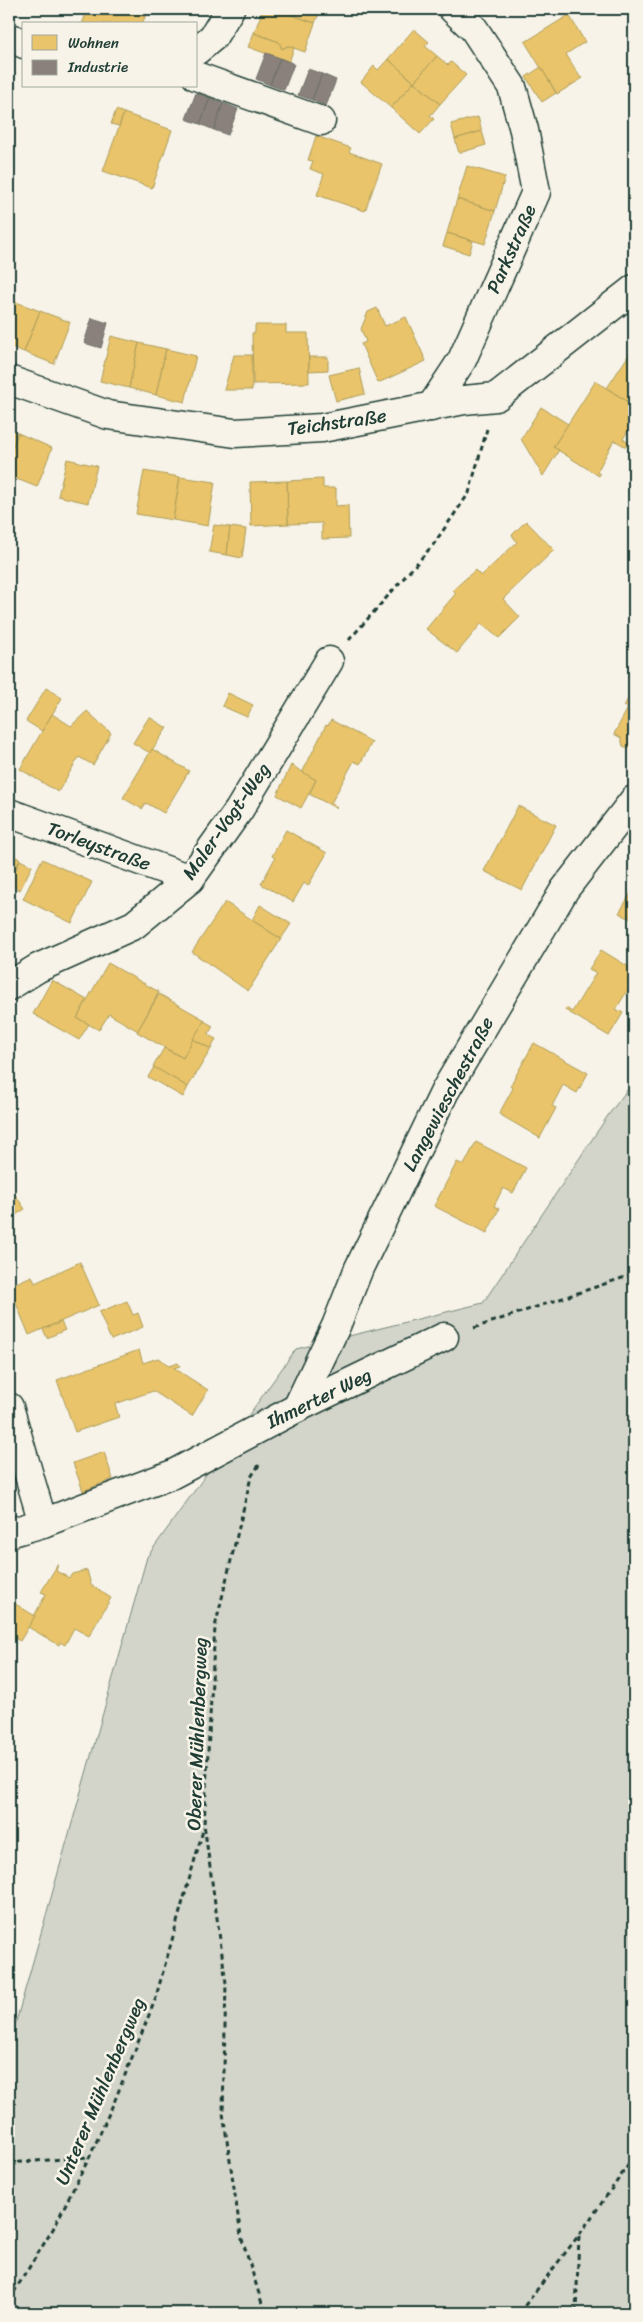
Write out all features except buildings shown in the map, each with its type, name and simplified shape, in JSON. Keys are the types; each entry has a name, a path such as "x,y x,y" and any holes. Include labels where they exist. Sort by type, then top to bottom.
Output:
{"street":[{"path":"198,49 213,37 230,9"},
{"name":"Parkstraße","path":"431,407 462,360 536,192 524,130 512,87 474,29 453,9"},
{"path":"9,38 22,43"},
{"path":"198,77 321,121"},
{"path":"496,397 634,290"},
{"name":"Teichstraße","path":"9,380 108,415 235,433 322,428 464,400 496,397"},
{"name":"Maler-Vogt-Weg","path":"9,986 38,968 134,925 190,879 239,810 329,661"},
{"name":"Langewieschestraße","path":"297,1408 336,1326 359,1268 445,1091 565,889 634,800"},
{"name":"Torleystraße","path":"9,813 190,879"},
{"name":"Ihmerter Weg","path":"9,1533 43,1523 173,1474 297,1408 444,1337"},
{"path":"9,1407 43,1523"}],"path":[{"path":"329,661 433,545 469,492 496,397"},
{"path":"444,1337 598,1288 634,1274"},
{"name":"Oberer Mühlenbergweg","path":"261,1462 251,1477 215,1627 204,1824 226,1983 223,2113 241,2236 266,2313"},
{"name":"Unterer Mühlenbergweg","path":"9,2300 53,2229 116,2100 155,2000 204,1824"},
{"path":"9,2163 90,2156"},
{"path":"519,2313 579,2235 634,2158"},
{"path":"576,2313 579,2235"}],"shaded area":[{"path":"634,1081 634,2313 9,2313 9,2036 12,2036 147,1557 296,1349 483,1303 609,1114"}]}
